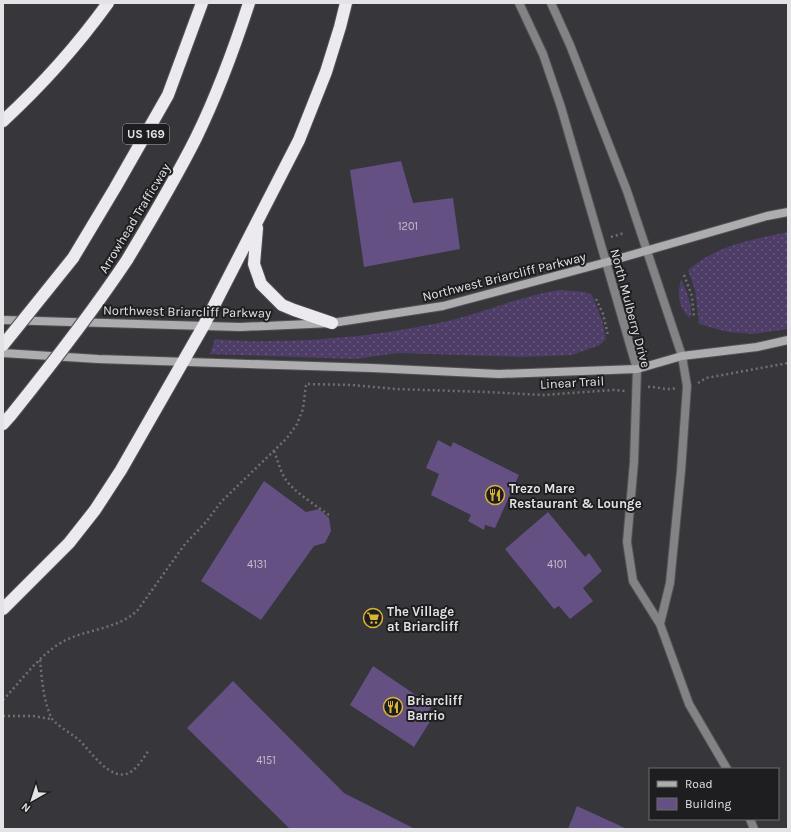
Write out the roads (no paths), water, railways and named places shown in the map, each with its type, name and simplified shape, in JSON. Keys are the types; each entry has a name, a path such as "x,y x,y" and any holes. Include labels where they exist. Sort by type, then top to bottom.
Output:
{"highway":[{"path":"3,121 49,76 86,34 108,3"},
{"name":"US 169","path":"3,346 73,258 115,188 168,95 202,3"},
{"name":"Arrowhead Trafficway","path":"3,424 58,357 98,304 162,203 196,138 234,46 249,3"},
{"path":"3,609 69,543 95,510 121,470 204,324 298,140 324,79 346,3"},
{"path":"258,219 254,264 261,284 282,304 294,310 332,323"}],"main road":[{"name":"Northwest Briarcliff Parkway","path":"3,320 204,324 240,327 332,323 443,306 607,262 768,216 788,212"},
{"path":"3,353 98,359 499,374 637,369 682,356 757,347 788,340"}],"street":[{"name":"North Mulberry Drive","path":"519,3 543,54 561,107 637,369 634,462 627,542 633,581 660,624 689,704 726,768"},
{"path":"551,3 570,45 628,192 682,356 687,386 682,471 670,582 660,624"}],"place":[{"name":"Trezo Mare Restaurant & Lounge","path":"495,495"},
{"name":"The Village at Briarcliff","path":"373,618"},
{"name":"Briarcliff Barrio","path":"393,707"}]}
